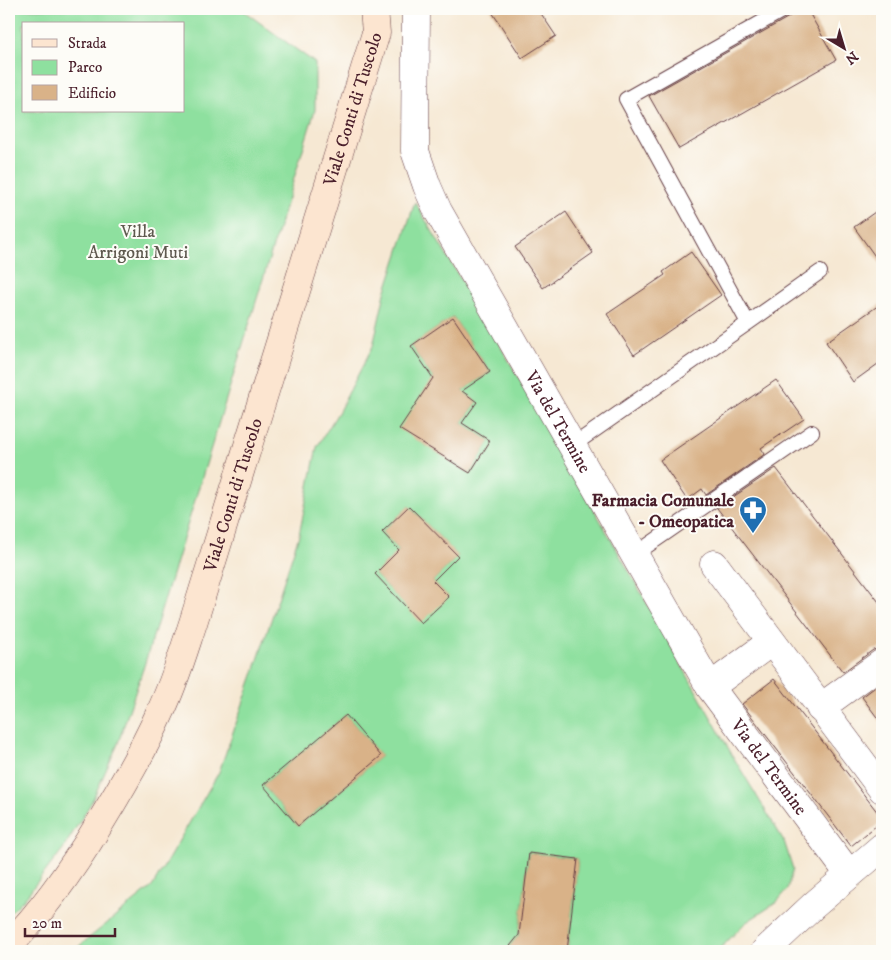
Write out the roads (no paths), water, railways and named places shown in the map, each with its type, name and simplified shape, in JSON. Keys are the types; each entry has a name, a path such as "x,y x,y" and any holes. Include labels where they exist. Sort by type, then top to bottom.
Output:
{"main road":[{"name":"Viale Conti di Tuscolo","path":"9,945 55,891 93,835 128,778 170,690 196,614 377,17"}],"street":[{"name":"Via del Termine","path":"416,9 415,151 426,186 438,211 710,687 850,874"},
{"path":"714,564 882,789"},
{"path":"710,687 771,642"},
{"path":"820,708 882,663"},
{"path":"766,951 807,911 882,847"}],"lane":[{"path":"748,323 626,99 785,9"},
{"path":"572,446 820,272"},
{"path":"634,555 812,432"}],"place":[{"name":"Farmacia Comunale - Omeopatica","path":"753,534"}],"park label":[{"name":"Villa Arrigoni Muti","path":"138,241"}]}
